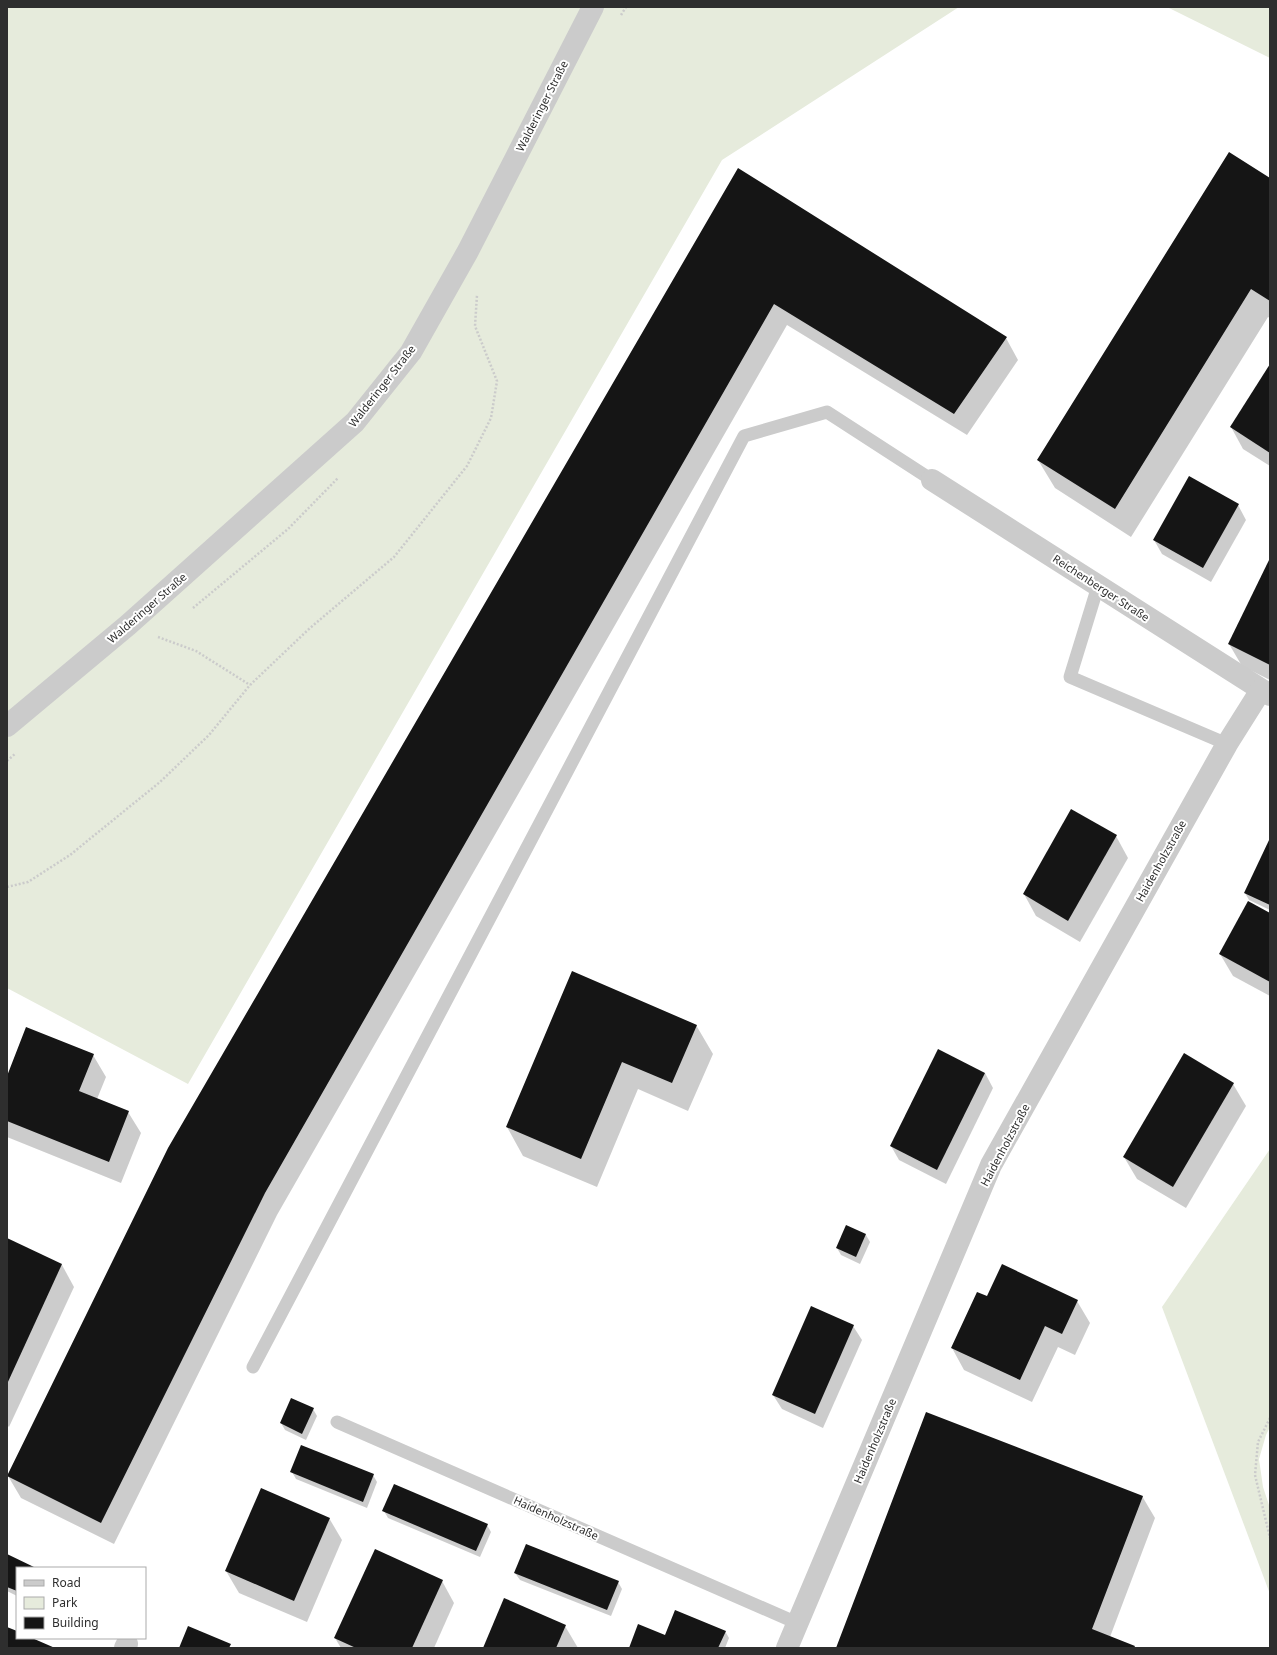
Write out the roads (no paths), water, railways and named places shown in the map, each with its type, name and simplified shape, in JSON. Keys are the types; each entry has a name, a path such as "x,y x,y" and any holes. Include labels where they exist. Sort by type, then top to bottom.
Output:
{"street":[{"name":"Walderinger Straße","path":"7,726 128,625 355,422 411,352 468,251 593,7"},
{"name":"Reichenberger Straße","path":"932,480 1265,692"},
{"name":"Haidenholzstraße","path":"787,1648 992,1165 1227,744 1265,692"}],"lane":[{"path":"253,1367 744,436 827,412 932,480"},
{"path":"1098,586 1070,677 1227,744"},
{"name":"Haidenholzstraße","path":"337,1422 798,1623"}]}
